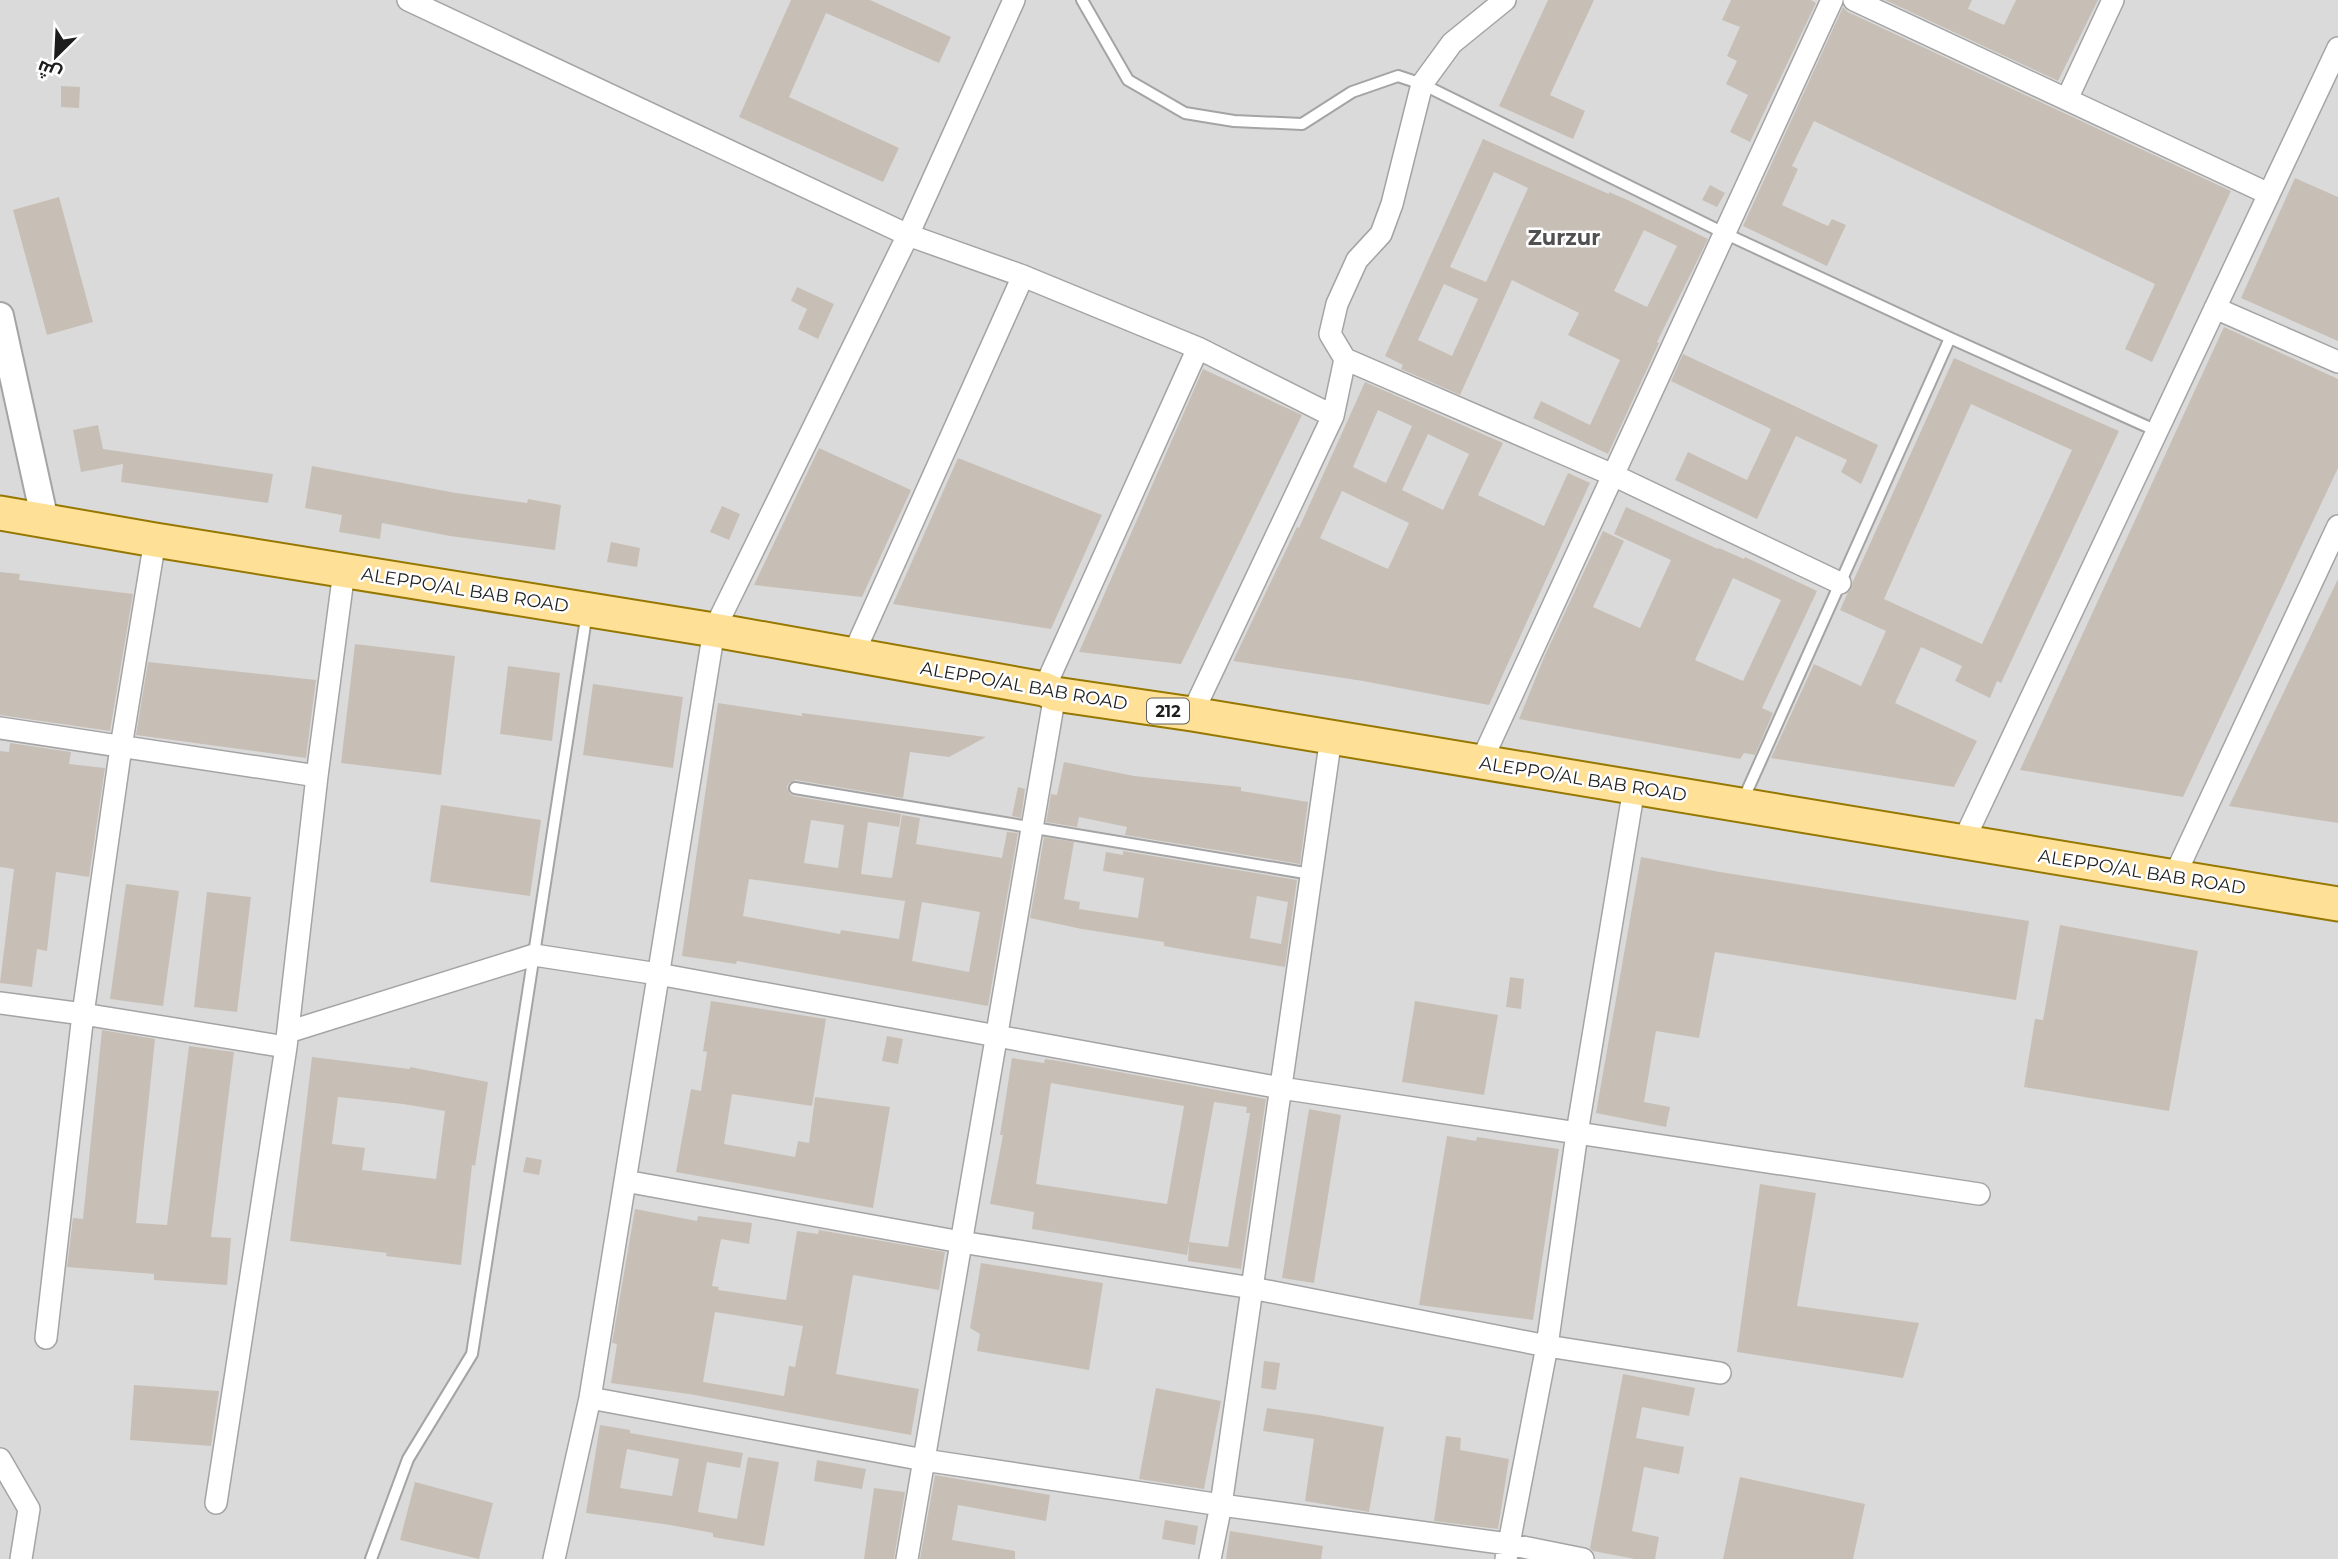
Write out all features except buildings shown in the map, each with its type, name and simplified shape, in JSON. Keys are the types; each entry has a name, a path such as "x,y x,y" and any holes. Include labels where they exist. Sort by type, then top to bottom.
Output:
{"main road":[{"name":"ALEPPO/AL BAB ROAD","path":"0,513 714,630 1049,691 2338,904"}],"street":[{"path":"408,0 908,235 1023,276 1198,348 1333,416"},
{"path":"554,1559 590,1398 714,630 908,235 1014,0"},
{"path":"1505,0 1452,43 1422,85 1392,204 1381,234 1357,260 1337,304 1330,334 1345,359 1613,475 1840,583"},
{"path":"1481,762 1832,0"},
{"path":"1854,0 2269,194"},
{"path":"2067,99 2113,0"},
{"path":"1963,842 2338,48"},
{"path":"853,655 1023,276"},
{"path":"2215,308 2338,362"},
{"path":"0,316 44,521"},
{"path":"907,1559 1032,826 1049,691 1198,348"},
{"path":"1192,714 1333,416 1345,359"},
{"path":"2174,877 2338,526"},
{"path":"46,1338 83,1014 121,747 155,540"},
{"path":"216,1503 287,1039 344,571"},
{"path":"0,728 317,776"},
{"path":"1210,1559 1222,1505 1331,737"},
{"path":"1507,1551 1548,1346 1577,1133 1634,788"},
{"path":"0,1003 287,1039 534,955 658,974 1281,1088 1979,1194"},
{"path":"625,1181 961,1242 1252,1289 1548,1346 1720,1373"},
{"path":"590,1398 924,1460 1507,1551 1583,1559"},
{"path":"0,1459 29,1509 21,1559"}],"lane":[{"path":"1082,0 1128,80 1185,113 1234,121 1302,124 1352,92 1398,76 1422,85 1724,233 2157,431"},
{"path":"1740,806 1950,338"},
{"path":"371,1559 408,1459 472,1354 587,610"},
{"path":"795,788 1311,874"}],"shaded area":[{"path":"0,0 2338,0 2338,1559 0,1559"}],"district":[{"name":"Zurzur","path":"1564,237"}]}
